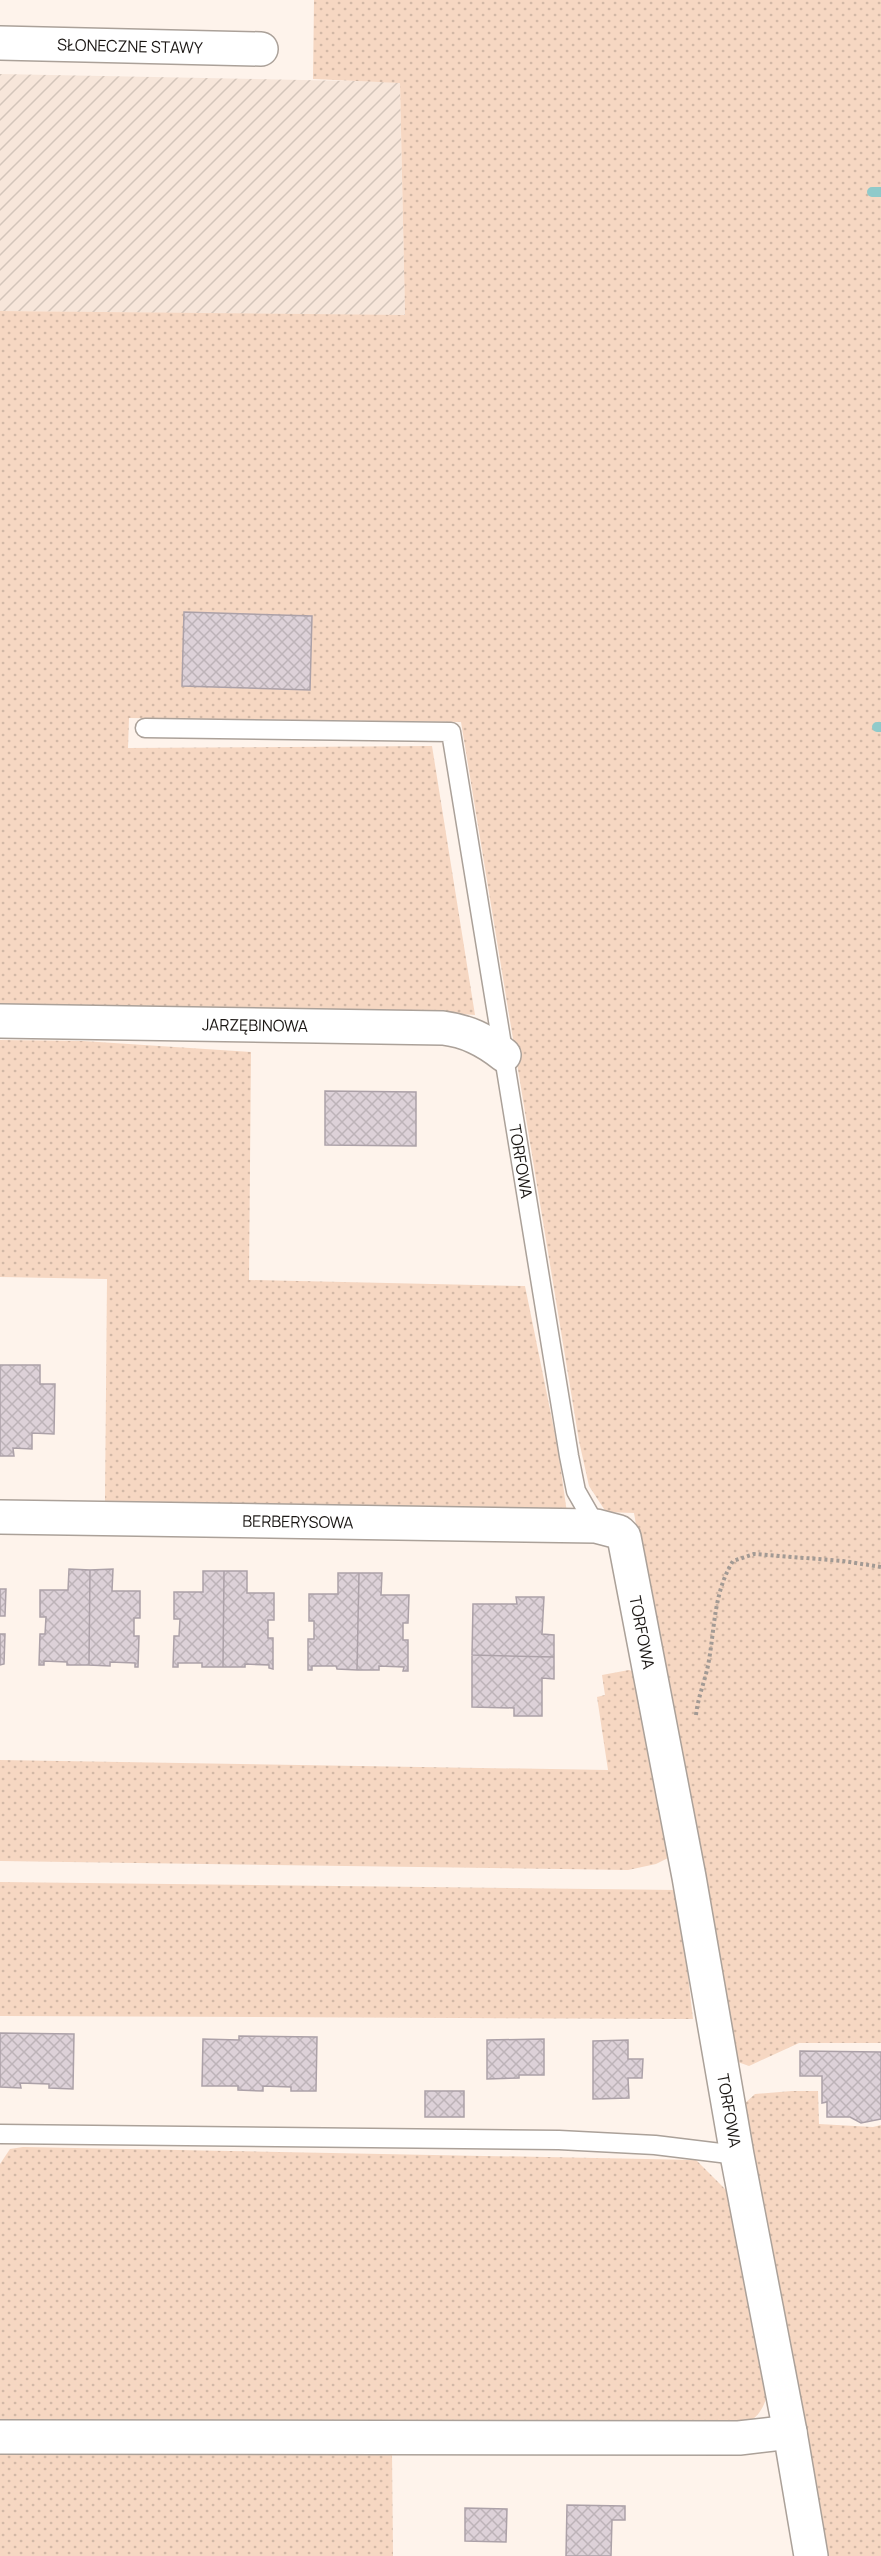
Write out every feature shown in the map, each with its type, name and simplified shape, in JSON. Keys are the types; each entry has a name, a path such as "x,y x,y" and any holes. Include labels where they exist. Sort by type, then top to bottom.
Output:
{"street":[{"name":"SŁONECZNE STAWY","path":"0,43 261,50"},
{"name":"JARZĘBINOWA","path":"0,1021 443,1028 461,1030 476,1036 504,1055"},
{"name":"BERBERYSOWA","path":"0,1517 596,1527"},
{"name":"TORFOWA","path":"596,1527 619,1532 624,1536 665,1748 811,2556"},
{"path":"0,2437 739,2438 790,2432"}],"lane":[{"name":"TORFOWA","path":"146,728 452,732 574,1485 581,1503 596,1527"},
{"path":"0,2134 559,2140 655,2145 737,2155"}],"path":[{"path":"665,1748 679,1743 695,1721 709,1662 715,1610 725,1575 733,1561 754,1554 843,1561 881,1568"}],"shaded area":[{"path":"314,0 881,0 881,2043 799,2043 749,2066 735,2061 678,1771 634,1513 606,1512 589,1486 579,1441 461,722 129,718 128,748 432,746 475,1015 436,1012 0,1007 0,311 405,315 400,83 313,79"},
{"path":"0,74 400,82 405,316 0,311"},
{"path":"0,1040 83,1041 251,1052 249,1280 525,1286 558,1449 567,1513 105,1502 107,1279 0,1277"},
{"path":"629,1670 635,1672 670,1852 668,1858 656,1864 628,1870 0,1861 0,1760 608,1770 597,1697 605,1695 602,1675"},
{"path":"0,1882 678,1890 693,2019 0,2016"},
{"path":"818,2091 819,2124 873,2127 881,2125 881,2556 823,2556 766,2242 752,2143 743,2105 755,2094"},
{"path":"23,2147 696,2160 727,2191 735,2216 767,2396 762,2409 746,2424 0,2423 0,2164 10,2149"},
{"path":"0,2445 392,2452 393,2556 0,2556"}],"building":[{"path":"184,612 312,616 310,690 182,686"},
{"path":"325,1091 416,1092 416,1146 325,1145"},
{"path":"0,1365 40,1365 40,1384 55,1384 54,1434 32,1433 32,1449 13,1448 14,1456 0,1456"},
{"path":"69,1569 90,1570 89,1665 67,1665 67,1662 44,1661 44,1665 39,1665 40,1634 45,1634 46,1617 40,1617 40,1590 68,1590"},
{"path":"113,1569 112,1591 140,1591 140,1618 134,1618 134,1636 139,1636 138,1667 135,1667 135,1663 110,1662 110,1666 89,1665 90,1570"},
{"path":"203,1571 224,1571 223,1667 202,1667 202,1663 178,1663 178,1667 173,1667 174,1636 179,1636 180,1619 174,1619 174,1592 203,1592"},
{"path":"224,1571 247,1571 247,1593 274,1593 274,1620 268,1620 268,1638 273,1638 273,1669 269,1668 269,1665 245,1664 245,1667 223,1667"},
{"path":"338,1573 359,1573 357,1670 337,1669 336,1666 312,1666 312,1670 308,1670 308,1639 314,1639 314,1621 309,1621 309,1594 338,1594"},
{"path":"359,1573 382,1573 381,1595 409,1595 408,1623 403,1623 403,1640 408,1640 408,1671 403,1671 404,1667 379,1666 379,1670 357,1670"},
{"path":"0,1589 6,1589 5,1616 0,1616"},
{"path":"516,1597 544,1597 542,1634 554,1635 554,1657 472,1655 473,1604 517,1604"},
{"path":"0,1634 5,1634 4,1664 0,1665"},
{"path":"472,1655 554,1657 554,1679 542,1678 542,1716 514,1716 514,1708 472,1707"},
{"path":"0,2033 74,2034 73,2089 49,2088 49,2084 20,2083 21,2088 0,2087"},
{"path":"239,2036 317,2037 316,2091 291,2091 291,2087 263,2086 263,2091 238,2090 238,2086 202,2086 203,2039 239,2040"},
{"path":"544,2039 544,2075 487,2079 487,2040"},
{"path":"628,2040 628,2059 643,2059 642,2078 628,2078 629,2098 593,2099 593,2041"},
{"path":"800,2051 881,2052 881,2119 861,2123 850,2117 827,2117 827,2102 822,2103 822,2076 800,2076"},
{"path":"425,2091 464,2091 464,2117 425,2117"},
{"path":"567,2505 625,2506 625,2520 612,2520 611,2556 566,2556"},
{"path":"465,2508 507,2509 506,2542 465,2541"}],"waterway":[{"path":"872,192 881,192"}]}
